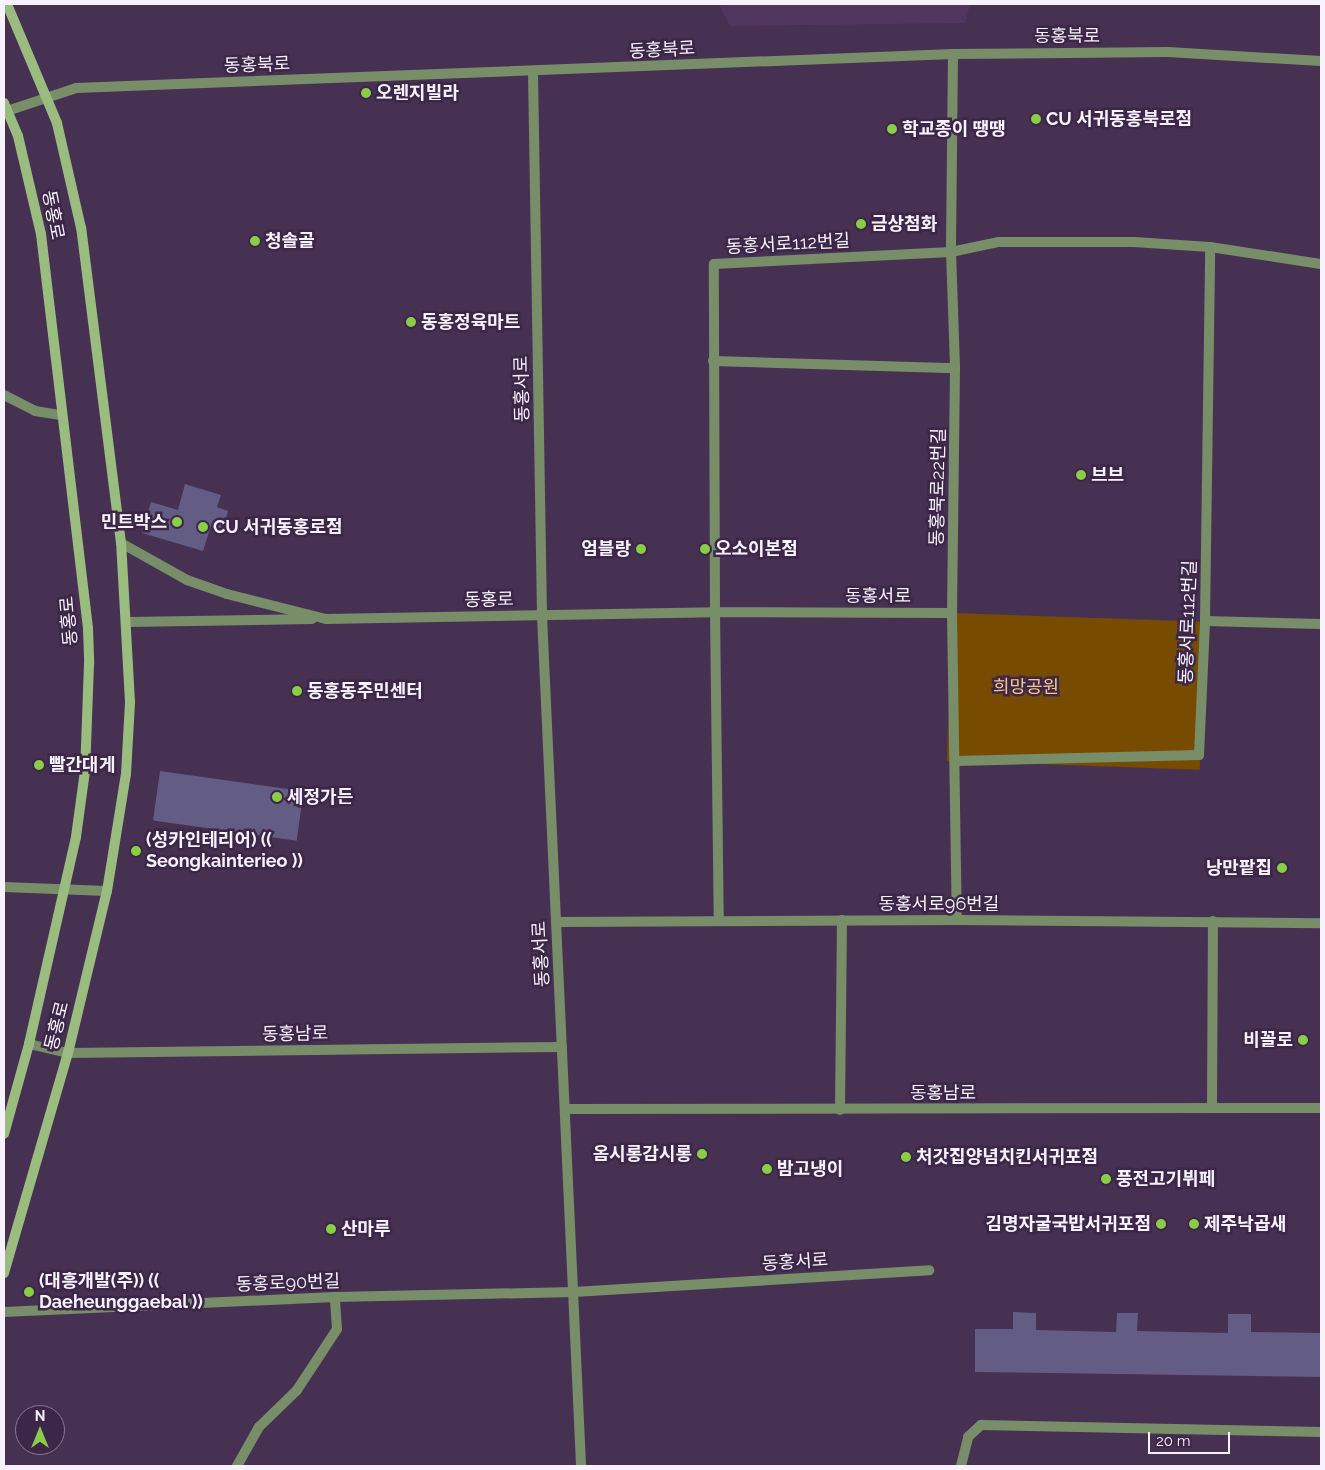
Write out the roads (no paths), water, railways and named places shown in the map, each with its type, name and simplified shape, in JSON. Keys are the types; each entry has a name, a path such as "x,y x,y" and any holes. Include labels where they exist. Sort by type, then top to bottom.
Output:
{"main road":[{"name":"동홍로","path":"4,1273 68,1053 107,891 126,774 130,702 128,622 121,543 81,228 57,123 8,4"},
{"name":"동홍로","path":"4,1134 29,1044 76,837 85,770 89,664 88,628 41,234 18,136 6,107"}],"street":[{"name":"동홍북로","path":"6,107 76,88 533,72 953,54 1168,52 1321,61"},
{"name":"동홍북로22번길","path":"953,54 951,252 956,368 952,613 957,920"},
{"name":"동홍서로","path":"533,72 542,616 581,1466"},
{"name":"동홍서로112번길","path":"715,612 714,264 951,252 999,242 1134,242 1210,247 1321,264"},
{"name":"동홍서로112번길","path":"955,760 1199,755 1206,621 1210,247"},
{"path":"713,361 956,368"},
{"path":"4,395 35,411 62,415"},
{"name":"동홍로","path":"121,543 188,580 227,594 326,619 542,616"},
{"name":"동홍서로","path":"542,616 715,612 952,613"},
{"path":"715,612 719,920"},
{"path":"128,622 326,619"},
{"path":"1206,621 1321,624"},
{"path":"4,886 107,891"},
{"path":"840,1110 842,920"},
{"name":"동홍서로96번길","path":"556,922 957,920 1321,923"},
{"path":"1212,1107 1213,921"},
{"name":"동홍남로","path":"29,1044 68,1053 562,1047"},
{"name":"동홍남로","path":"565,1108 840,1110 1321,1108"},
{"name":"동홍서로","path":"574,1292 929,1270"},
{"name":"동홍로90번길","path":"4,1312 335,1297 574,1292"},
{"path":"237,1466 259,1427 297,1390 338,1329 335,1297"},
{"path":"961,1466 968,1438 981,1425 1321,1432"}],"place":[{"name":"오렌지빌라","path":"366,93"},
{"name":"CU 서귀동홍북로점","path":"1036,119"},
{"name":"학교종이 땡땡","path":"892,129"},
{"name":"금상첨화","path":"861,224"},
{"name":"청솔골","path":"255,241"},
{"name":"동홍정육마트","path":"411,322"},
{"name":"브브","path":"1081,475"},
{"name":"민트박스","path":"177,522"},
{"name":"CU 서귀동홍로점","path":"203,527"},
{"name":"엄블랑","path":"641,549"},
{"name":"오소이본점","path":"705,549"},
{"name":"동홍동주민센터","path":"297,691"},
{"name":"빨간대게","path":"39,765"},
{"name":"세정가든","path":"277,797"},
{"name":"(성카인테리어) (( Seongkainterieo ))","path":"136,851"},
{"name":"낭만팥집","path":"1282,868"},
{"name":"비꼴로","path":"1303,1040"},
{"name":"옴시롱감시롱","path":"702,1154"},
{"name":"처갓집양념치킨서귀포점","path":"906,1157"},
{"name":"밤고냉이","path":"767,1169"},
{"name":"풍전고기뷔페","path":"1106,1179"},
{"name":"김명자굴국밥서귀포점","path":"1161,1224"},
{"name":"제주낙곱새","path":"1194,1224"},
{"name":"산마루","path":"331,1229"},
{"name":"(대흥개발(주)) (( Daeheunggaebal ))","path":"29,1292"}],"park label":[{"name":"희망공원","path":"1026,687"}]}
